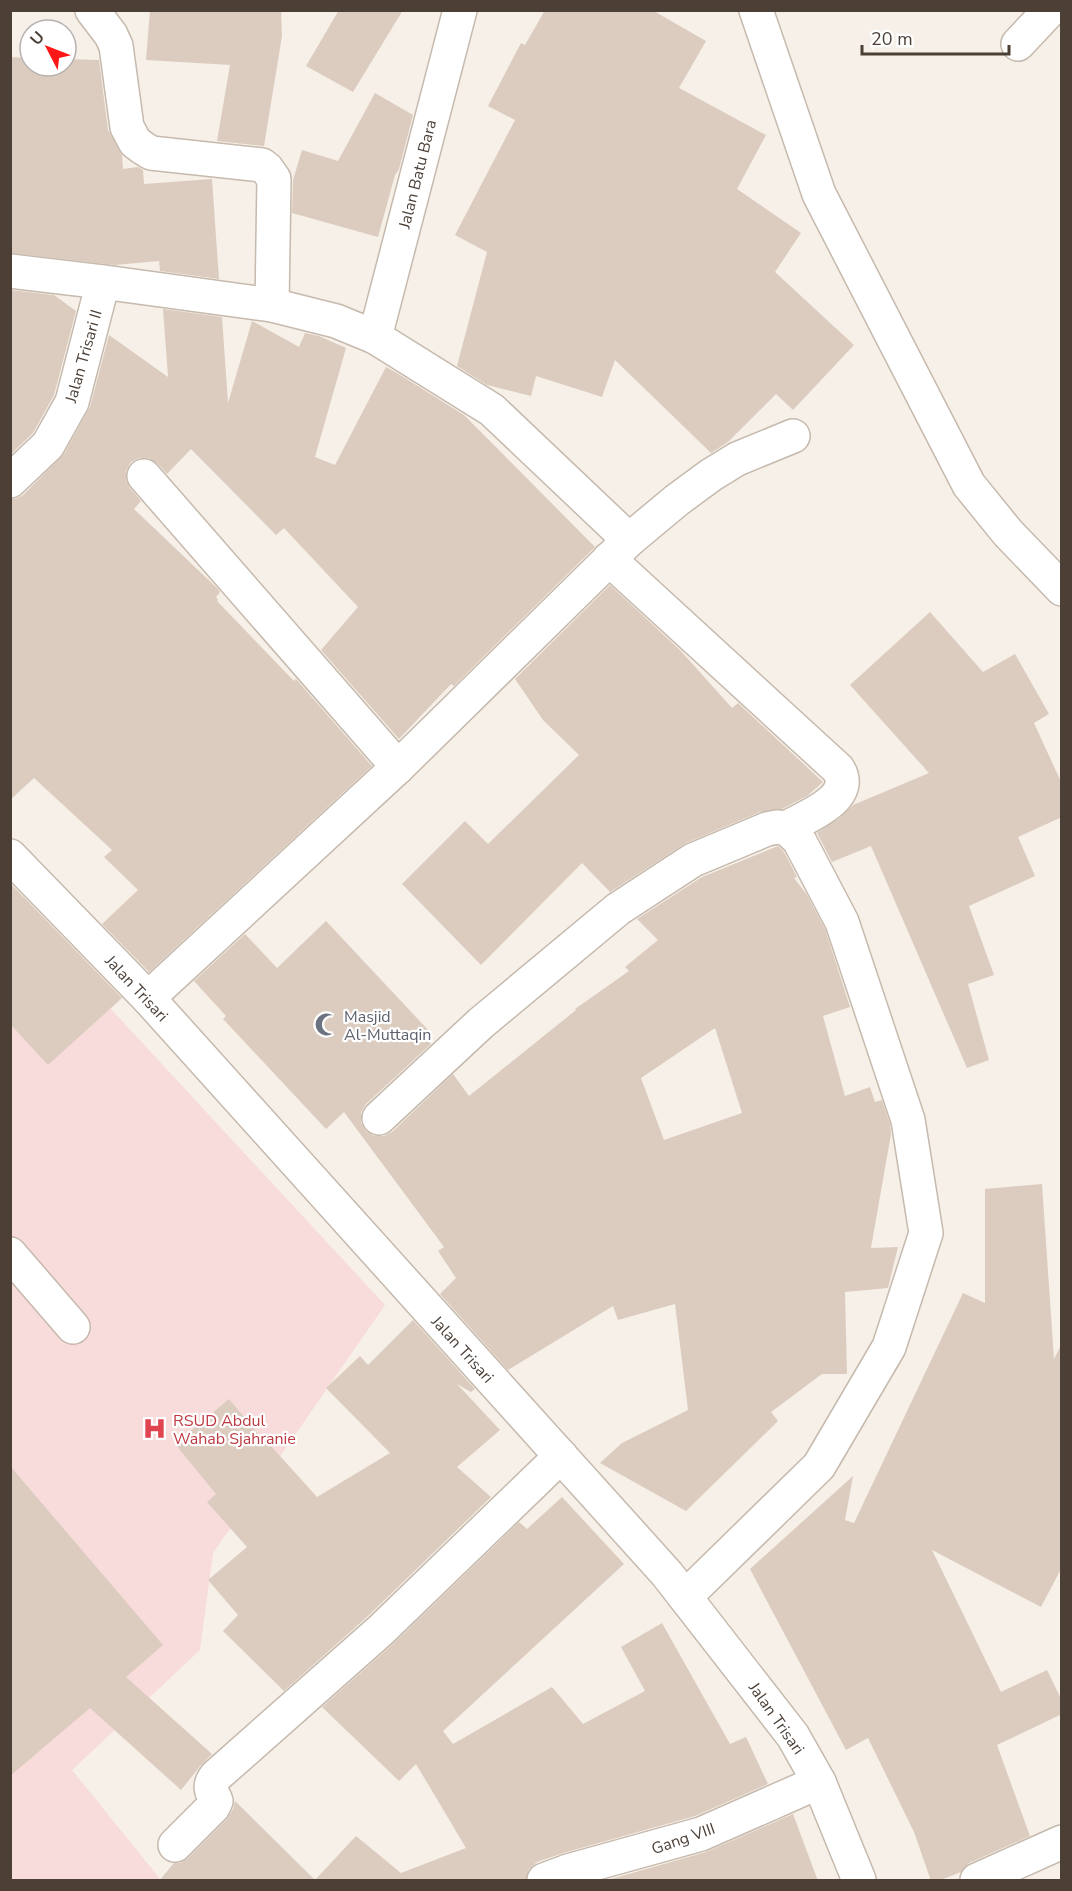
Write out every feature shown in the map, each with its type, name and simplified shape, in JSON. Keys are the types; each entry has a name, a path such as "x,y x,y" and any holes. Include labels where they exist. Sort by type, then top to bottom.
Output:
{"street":[{"path":"92,10 111,35 116,46 127,127 135,142 151,153 261,165 274,179 272,305"},
{"name":"Jalan Batu Bara","path":"375,337 460,10"},
{"path":"756,10 819,194 969,485 1008,533 1062,589"},
{"path":"1018,44 1050,10"},
{"path":"10,271 272,305 336,321 375,337 492,410 619,550 842,774 844,781 842,788 837,797 825,807 786,828 766,829 693,860 618,909 482,1023 379,1118"},
{"name":"Jalan Trisari II","path":"10,481 48,445 72,402 103,282"},
{"path":"148,998 398,767 619,550 677,500 711,476 738,459 793,436"},
{"path":"144,476 398,767"},
{"path":"685,1597 819,1466 889,1347 926,1233 908,1120 850,942 799,840 786,828"},
{"name":"Jalan Trisari","path":"10,856 148,998 667,1574 793,1736 819,1782 859,1881"},
{"path":"10,1254 73,1327"},
{"path":"175,1845 213,1807 216,1801 210,1788 216,1776 381,1630 561,1456"},
{"name":"Gang VIII","path":"544,1881 568,1871 701,1834 819,1782"},
{"path":"977,1881 1062,1842"}],"shaded area":[{"name":"RSUD Abdul Wahab Sjahranie","path":"10,900 385,1305 213,1553 200,1650 72,1770 161,1880 11,1880"}],"building":[{"path":"150,10 281,10 282,36 264,146 217,141 230,65 146,60"},
{"path":"339,10 403,10 353,92 306,66"},
{"path":"545,10 652,10 706,41 679,88 766,135 737,189 801,233 775,272 854,345 793,410 776,394 728,442 711,453 615,360 602,397 536,376 531,396 487,385 457,366 487,252 455,235 515,120 488,106 521,43 525,45"},
{"path":"10,57 18,57 18,78 78,78 78,59 99,60 108,130 122,155 123,169 138,167 143,170 144,184 212,179 219,279 160,271 159,261 115,265 10,253"},
{"path":"375,93 413,115 378,237 292,213 293,180 302,150 338,161"},
{"path":"10,290 54,295 76,311 54,395 33,433 10,455"},
{"path":"163,309 222,317 228,403 252,321 299,347 305,333 319,336 346,348 315,457 335,465 386,367 397,373 464,415 595,547 454,686 451,684 399,739 321,650 358,607 284,528 276,535 191,449 167,474 149,458 140,458 131,462 126,471 126,480 141,501 134,509 217,588 220,592 216,597 217,601 294,681 296,679 372,766 149,972 102,924 138,890 104,857 112,850 34,778 10,800 10,499 23,495 64,454 90,407 109,335 168,377"},
{"path":"610,585 680,650 732,708 738,703 823,782 807,796 782,809 760,812 686,843 610,892 582,863 481,965 402,884 465,821 488,844 579,755 543,720 515,679"},
{"path":"930,612 983,672 1015,654 1049,714 1034,723 1062,784 1062,817 1018,837 1035,876 969,906 994,975 968,984 989,1060 967,1068 871,846 832,862 817,833 839,819 853,805 929,773 850,685"},
{"path":"778,846 784,852 797,877 794,878 807,895 825,929 850,1007 823,1016 845,1096 870,1087 875,1102 882,1100 890,1124 891,1134 871,1248 898,1247 888,1288 845,1292 847,1374 822,1374 771,1412 778,1421 686,1511 600,1463 622,1443 688,1410 675,1304 618,1320 613,1306 508,1370 440,1294 456,1278 438,1251 444,1247 344,1112 326,1129 223,1019 226,1016 194,981 245,934 277,968 326,921 430,1032 425,1037 431,1044 366,1104 361,1112 361,1123 366,1131 374,1136 384,1136 392,1132 453,1074 469,1096 575,1009 629,971 625,967 658,940 637,919 702,877","holes":["715,1028 742,1113 664,1140 641,1078"]},
{"path":"10,883 122,998 48,1065 10,1024"},
{"path":"1042,1184 1054,1359 1062,1343 1062,1567 1041,1607 932,1550 1001,1692 1047,1670 1062,1701 1062,1714 997,1745 1030,1836 969,1863 961,1872 938,1881 931,1881 914,1832 868,1738 846,1750 750,1569 853,1476 845,1520 854,1523 963,1293 985,1303 985,1189"},
{"path":"413,1320 475,1389 471,1392 457,1384 500,1430 457,1467 491,1497 368,1616 284,1691 223,1631 238,1615 208,1580 247,1547 207,1502 216,1494 175,1444 229,1399 269,1447 271,1446 317,1497 390,1453 326,1388 360,1356 368,1365"},
{"path":"10,1466 163,1645 126,1677 212,1754 181,1790 90,1708 10,1776"},
{"path":"562,1497 624,1564 443,1731 453,1744 552,1687 583,1724 645,1691 621,1647 662,1623 730,1744 746,1737 768,1784 695,1816 537,1862 529,1869 526,1881 159,1881 174,1863 180,1863 188,1858 226,1820 235,1801 315,1880 356,1836 401,1873 466,1848 416,1764 399,1781 322,1707 393,1644 519,1522 527,1529"},
{"path":"793,1814 818,1881 604,1881 706,1852"}],"place":[{"name":"Masjid Al-Muttaqin","path":"326,1025"},
{"name":"RSUD Abdul Wahab Sjahranie","path":"155,1429"}]}
